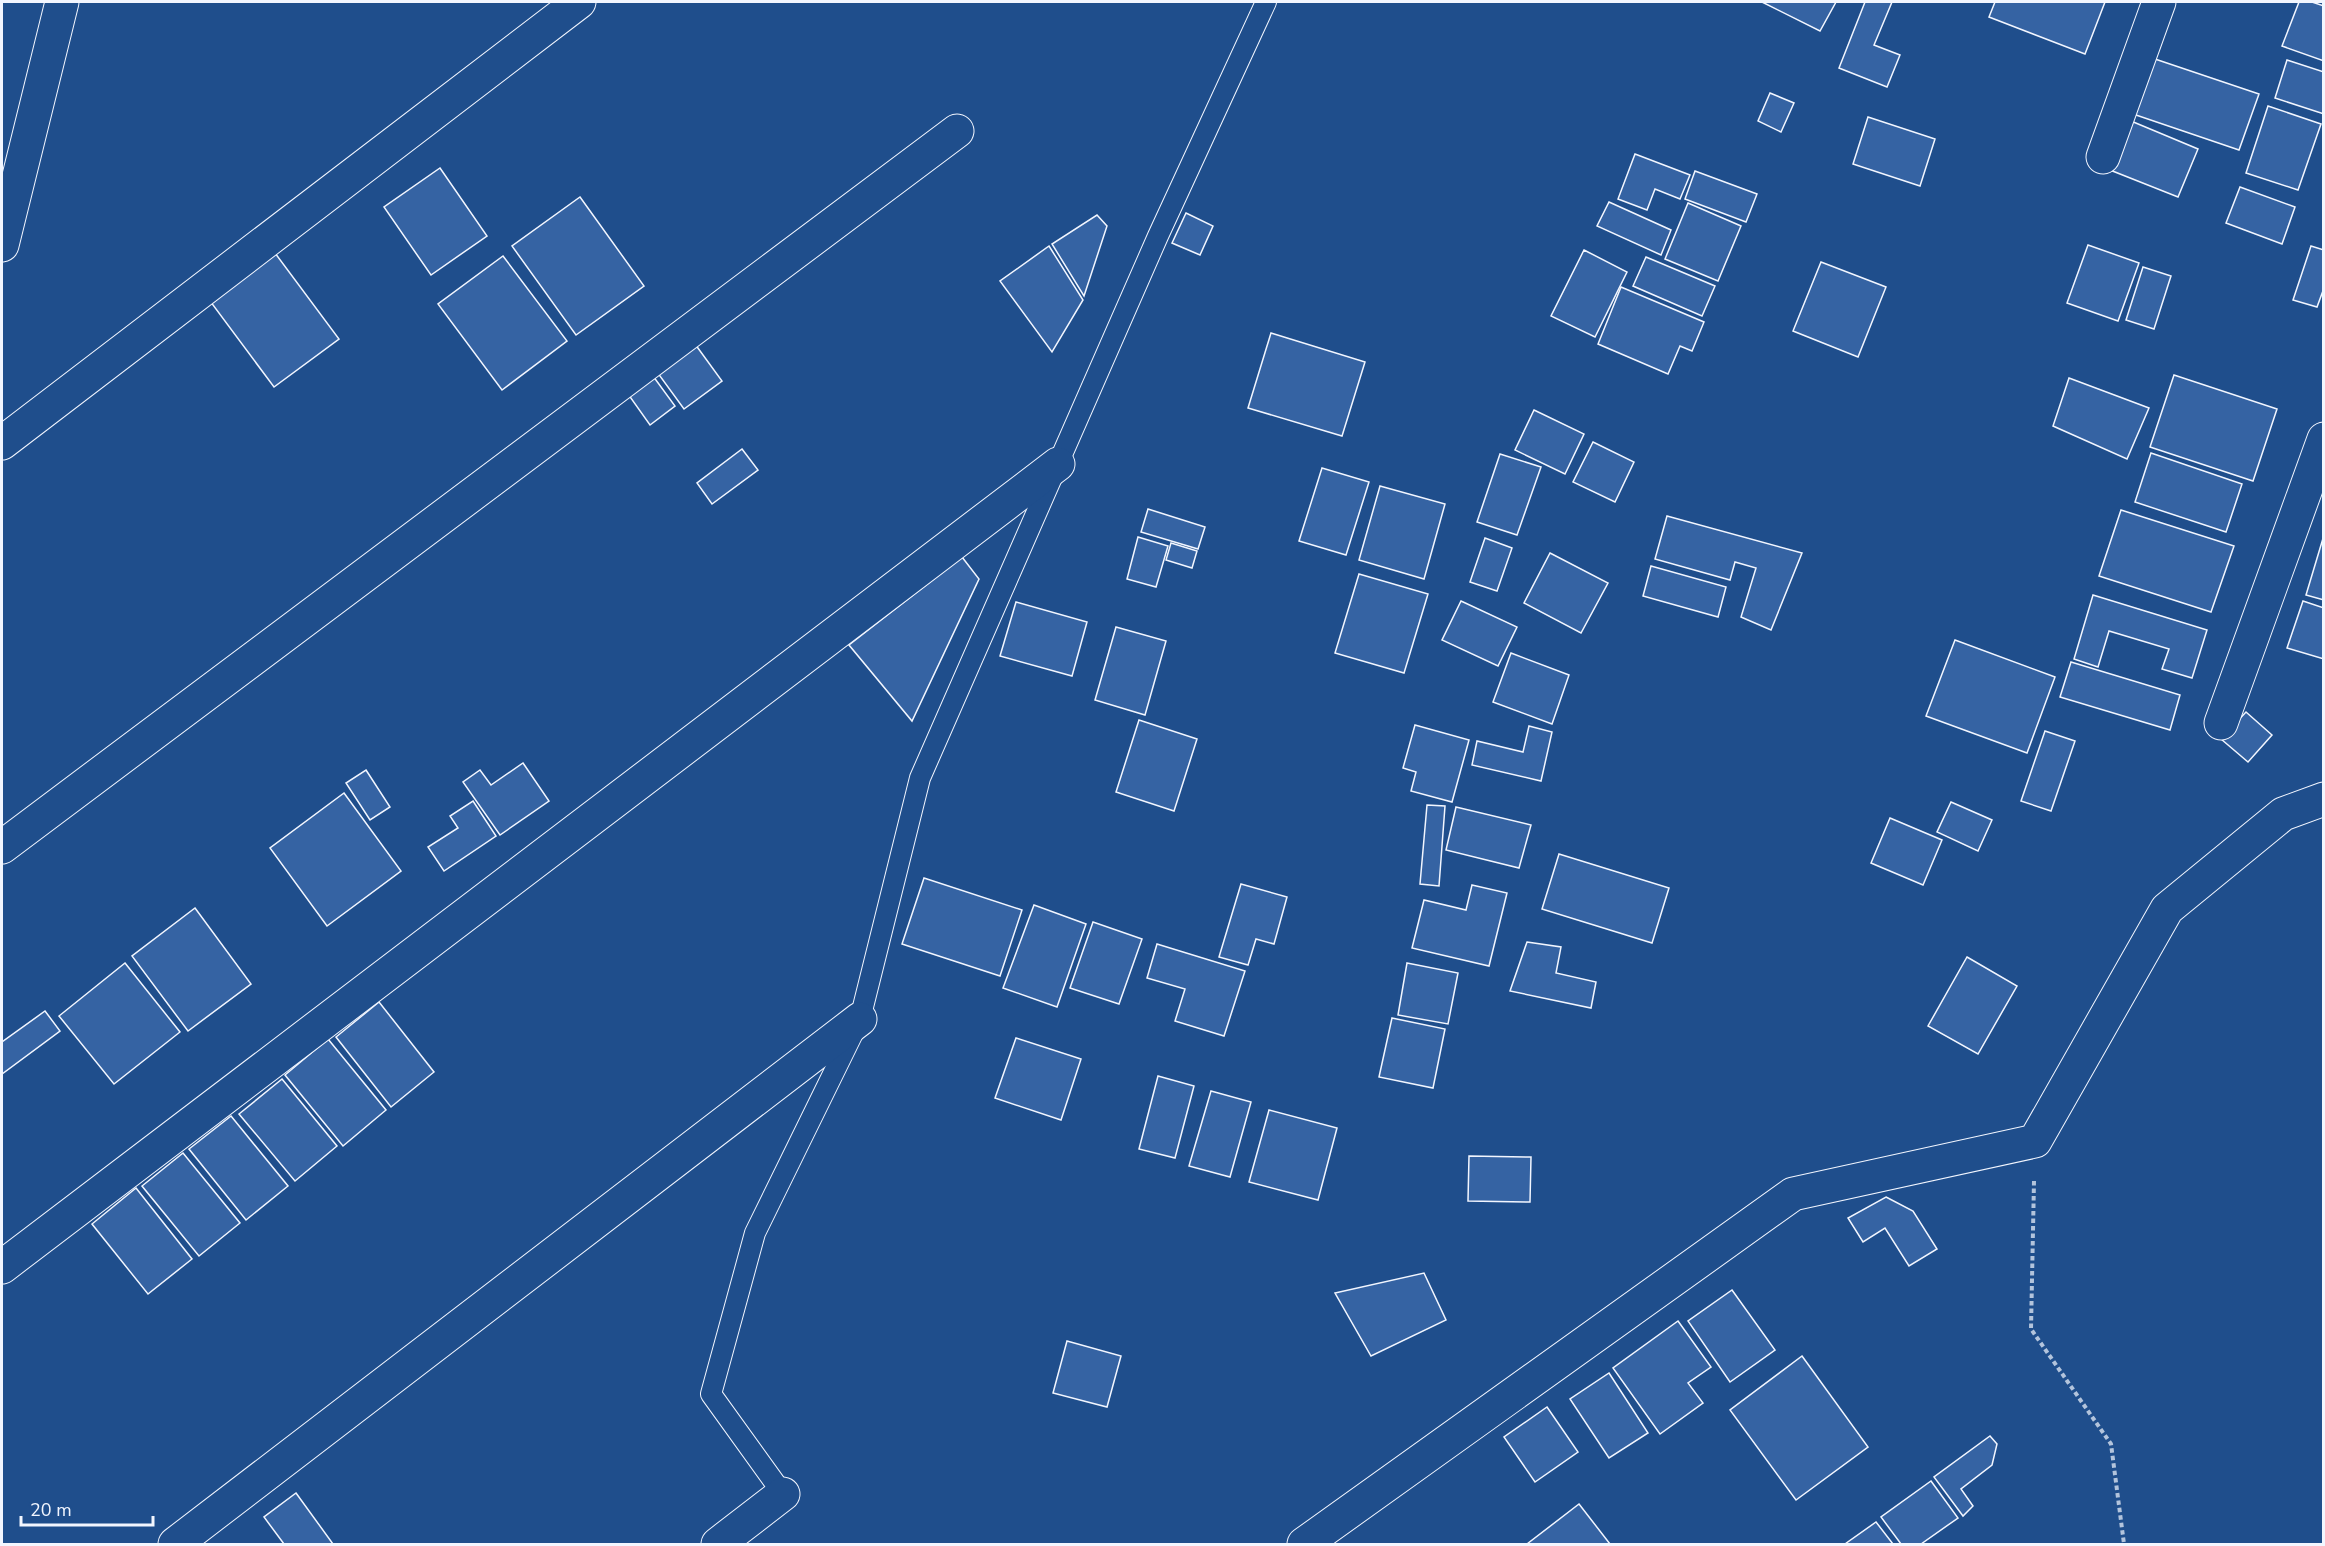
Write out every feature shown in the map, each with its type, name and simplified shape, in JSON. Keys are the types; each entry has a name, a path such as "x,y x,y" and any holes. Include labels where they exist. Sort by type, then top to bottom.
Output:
{"street":[{"path":"2,245 62,2"},
{"path":"2,443 579,2"},
{"path":"2103,157 2159,2"},
{"path":"2,847 957,131"},
{"path":"2221,723 2324,439"},
{"path":"2,1267 1058,464"},
{"path":"1305,1545 1793,1194 2034,1141 2167,909 2283,814 2324,799"},
{"path":"175,1545 860,1019"},
{"path":"718,1545 783,1494"}],"lane":[{"path":"783,1494 711,1394 755,1233 860,1019 920,778 1158,236 1266,2"}],"path":[{"path":"2034,1141 2031,1329 2111,1444 2124,1545"}],"building":[{"path":"1762,2 1836,2 1820,31"},
{"path":"1865,2 1892,2 1874,45 1900,55 1887,87 1839,68"},
{"path":"1995,2 2105,2 2085,54 1989,17"},
{"path":"2299,2 2312,2 2324,6 2324,61 2282,46"},
{"path":"2152,58 2259,94 2239,150 2133,114"},
{"path":"2287,60 2324,72 2324,114 2275,98"},
{"path":"1770,93 1794,103 1781,132 1758,121"},
{"path":"2268,106 2321,124 2298,190 2246,173"},
{"path":"1868,117 1935,139 1920,186 1853,164"},
{"path":"2131,121 2198,149 2178,197 2110,170"},
{"path":"1635,154 1690,175 1680,199 1655,189 1647,210 1618,199"},
{"path":"440,168 487,236 431,275 384,207"},
{"path":"1695,171 1757,194 1746,222 1685,199"},
{"path":"2240,187 2295,207 2282,244 2226,223"},
{"path":"580,197 644,286 576,335 512,246"},
{"path":"1609,202 1671,230 1661,255 1597,226"},
{"path":"1688,203 1741,226 1718,281 1665,259"},
{"path":"1186,213 1213,226 1200,255 1172,243"},
{"path":"1097,215 1107,226 1084,296 1052,244"},
{"path":"2088,245 2139,263 2118,321 2067,303"},
{"path":"1049,246 1083,300 1052,352 1000,281"},
{"path":"2311,246 2324,250 2324,288 2317,307 2293,300"},
{"path":"1584,250 1627,272 1595,337 1551,316"},
{"path":"275,253 339,339 274,387 210,301"},
{"path":"503,256 567,341 502,390 438,304"},
{"path":"1646,257 1715,286 1702,316 1633,286"},
{"path":"1821,262 1886,287 1858,357 1793,331"},
{"path":"2143,267 2171,276 2154,329 2126,320"},
{"path":"1621,287 1704,322 1692,351 1680,346 1668,374 1598,344"},
{"path":"1271,333 1365,362 1342,436 1248,408"},
{"path":"695,344 722,381 684,409 657,372"},
{"path":"2174,375 2277,409 2253,481 2150,447"},
{"path":"653,376 675,406 650,425 628,394"},
{"path":"2069,378 2149,408 2127,459 2053,426"},
{"path":"1534,410 1584,434 1565,474 1515,450"},
{"path":"1593,442 1634,462 1615,502 1573,482"},
{"path":"742,449 758,470 712,504 697,483"},
{"path":"2151,453 2242,484 2226,532 2135,502"},
{"path":"1500,454 1541,467 1517,535 1477,522"},
{"path":"1322,468 1369,482 1346,555 1299,541"},
{"path":"1380,486 1445,504 1424,579 1359,560"},
{"path":"1148,509 1205,527 1198,549 1141,532"},
{"path":"2121,510 2234,546 2211,612 2099,576"},
{"path":"1667,516 1802,553 1771,630 1741,617 1756,568 1735,562 1730,580 1655,559"},
{"path":"2324,535 2324,600 2306,595"},
{"path":"1138,537 1168,546 1156,587 1127,579"},
{"path":"1485,538 1512,548 1497,591 1470,582"},
{"path":"1171,543 1197,551 1192,568 1166,560"},
{"path":"1550,553 1608,583 1581,633 1524,603"},
{"path":"962,557 979,579 912,721 849,645"},
{"path":"1651,566 1726,587 1718,617 1643,596"},
{"path":"1359,574 1428,594 1404,673 1335,653"},
{"path":"2093,595 2207,630 2192,678 2162,669 2169,649 2109,631 2098,667 2074,659"},
{"path":"1461,601 1517,627 1498,666 1442,640"},
{"path":"2303,601 2324,608 2324,659 2287,648"},
{"path":"1016,602 1087,622 1072,676 1000,656"},
{"path":"1116,627 1166,641 1145,715 1095,700"},
{"path":"1955,640 2055,677 2027,753 1926,716"},
{"path":"1511,653 1569,675 1552,724 1493,702"},
{"path":"2071,662 2180,695 2170,730 2060,697"},
{"path":"2246,712 2272,735 2248,762 2221,739"},
{"path":"1139,720 1197,739 1174,811 1116,792"},
{"path":"1415,725 1469,740 1452,802 1411,791 1416,772 1403,768"},
{"path":"1529,726 1552,732 1541,781 1472,765 1477,741 1523,752"},
{"path":"2045,731 2075,741 2051,811 2021,801"},
{"path":"523,763 549,801 500,835 463,782 480,770 491,785"},
{"path":"366,770 390,807 370,820 346,783"},
{"path":"344,793 401,871 327,926 270,848"},
{"path":"473,801 496,836 444,871 428,847 458,828 450,816"},
{"path":"1951,802 1992,820 1978,851 1937,832"},
{"path":"1427,805 1445,806 1439,886 1420,884"},
{"path":"1456,807 1531,825 1519,868 1446,850"},
{"path":"1890,818 1942,840 1923,885 1871,863"},
{"path":"1559,854 1669,888 1652,943 1542,909"},
{"path":"924,878 1022,910 1000,976 902,944"},
{"path":"1241,884 1287,897 1274,944 1256,939 1248,965 1219,957"},
{"path":"1472,885 1507,893 1489,966 1412,948 1424,900 1466,910"},
{"path":"1034,905 1086,924 1057,1007 1003,988"},
{"path":"195,908 251,984 188,1031 132,956"},
{"path":"1093,922 1142,939 1119,1004 1070,988"},
{"path":"1527,942 1561,947 1556,973 1596,982 1591,1008 1510,991"},
{"path":"1157,944 1245,971 1224,1036 1175,1021 1185,989 1147,978"},
{"path":"1967,957 2017,986 1978,1054 1928,1026"},
{"path":"125,963 180,1032 114,1084 59,1016"},
{"path":"1407,963 1458,973 1448,1024 1398,1015"},
{"path":"379,1002 434,1072 391,1107 336,1037"},
{"path":"45,1011 60,1031 2,1074 2,1042"},
{"path":"1392,1018 1445,1029 1433,1088 1379,1077"},
{"path":"1016,1038 1081,1059 1061,1120 995,1098"},
{"path":"328,1039 386,1110 343,1146 285,1075"},
{"path":"1158,1076 1194,1086 1175,1158 1139,1149"},
{"path":"282,1079 337,1146 295,1181 239,1114"},
{"path":"1211,1091 1251,1102 1230,1177 1189,1166"},
{"path":"1269,1110 1337,1128 1318,1200 1249,1182"},
{"path":"231,1116 288,1186 246,1220 189,1149"},
{"path":"183,1153 240,1223 199,1256 142,1186"},
{"path":"1469,1156 1531,1157 1530,1202 1468,1201"},
{"path":"136,1188 192,1259 148,1294 92,1224"},
{"path":"1886,1197 1913,1211 1937,1249 1909,1266 1885,1228 1863,1242 1848,1218"},
{"path":"1424,1273 1446,1320 1371,1356 1335,1293"},
{"path":"1732,1290 1775,1350 1730,1382 1688,1321"},
{"path":"1678,1321 1711,1367 1688,1383 1703,1403 1660,1434 1613,1368"},
{"path":"1067,1341 1121,1356 1107,1407 1053,1393"},
{"path":"1802,1356 1868,1447 1796,1500 1730,1410"},
{"path":"1609,1373 1648,1433 1609,1458 1570,1399"},
{"path":"1547,1407 1578,1452 1535,1482 1504,1437"},
{"path":"1990,1436 1997,1444 1992,1465 1961,1489 1973,1506 1963,1516 1934,1477"},
{"path":"1931,1481 1958,1518 1921,1544 1901,1544 1881,1517"},
{"path":"296,1493 333,1544 284,1544 264,1517"},
{"path":"1579,1504 1610,1544 1527,1544"},
{"path":"1876,1522 1893,1544 1845,1544"}]}
